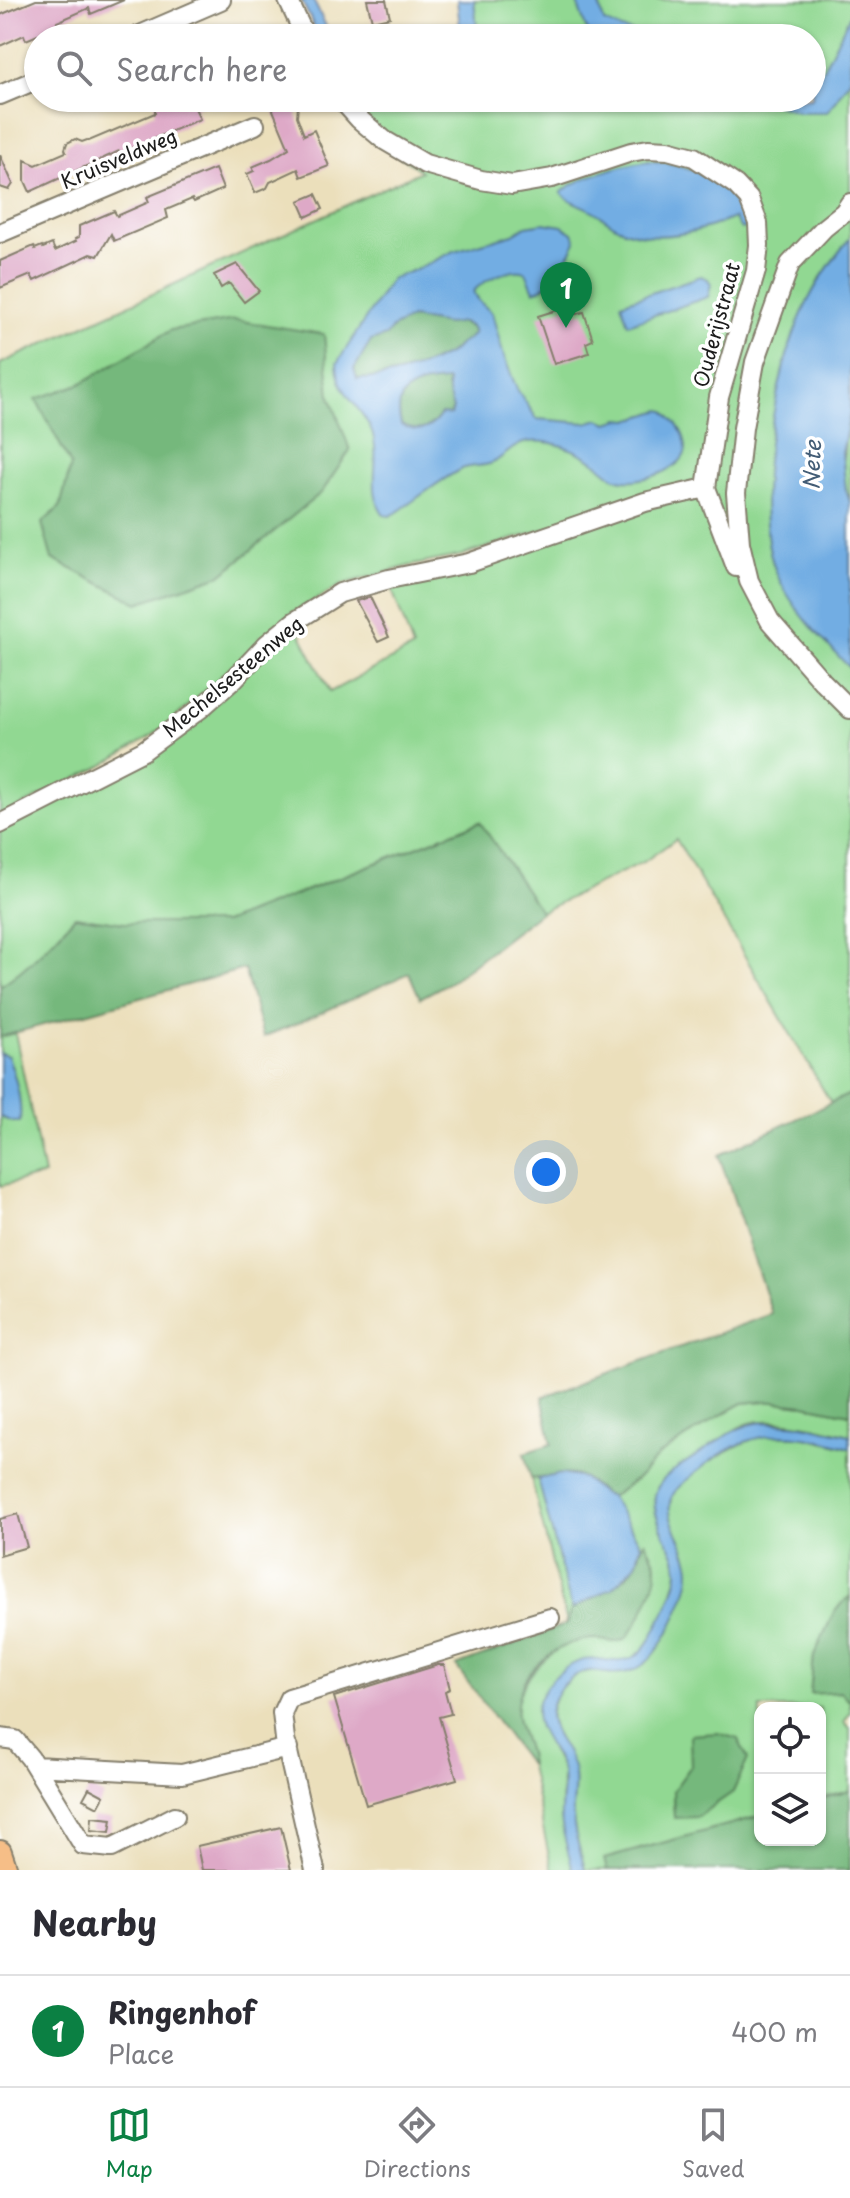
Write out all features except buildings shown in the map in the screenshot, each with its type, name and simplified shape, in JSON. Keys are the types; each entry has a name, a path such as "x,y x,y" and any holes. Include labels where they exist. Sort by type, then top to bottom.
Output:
{"main road":[{"path":"0,1852 6,1870"}],"street":[{"path":"165,24 221,0"},
{"path":"288,0 299,24"},
{"path":"0,95 24,85"},
{"name":"Ouderijstraat","path":"353,112 384,140 425,164 481,180 512,185 552,178 648,149 668,150 694,157 736,185 749,199 758,223 759,245 756,271 719,397 706,488"},
{"name":"Kruisveldweg","path":"0,233 255,125"},
{"path":"850,203 790,264 755,362 743,428 736,493 740,543 749,581 770,621 850,709"},
{"path":"706,488 739,575 749,581"},
{"name":"Mechelsesteenweg","path":"0,824 143,751 200,709 294,622 340,593 389,579 469,563 645,502 706,488"},
{"path":"315,1870 282,1713 289,1698 550,1618"},
{"path":"0,1738 15,1740 35,1766 83,1845 112,1848 175,1816"},
{"path":"35,1766 182,1774 288,1748"}],"green space":[{"path":"474,0 850,0 850,238 819,280 803,312 783,369 771,432 765,493 768,538 776,571 850,668 850,1094 831,1103 676,839 645,861 541,912 479,822 224,923 124,923 75,916 49,945 0,986 0,830 114,773 297,627 330,692 413,648 390,584 686,497 698,499 699,480 463,555 344,584 290,614 164,728 102,766 0,817 0,364 421,171 354,124 343,112 826,112 826,24 477,24"},
{"path":"411,318 455,321 474,332 451,352 428,363 393,374 357,379 354,369 371,341 386,336 392,328"},
{"path":"235,320 324,334 330,396 350,450 322,492 221,575 138,603 52,559 42,523 60,507 71,465 36,399 80,384 171,330"},
{"path":"448,380 453,409 450,415 441,414 423,429 401,425 400,402 410,389"},
{"path":"850,413 850,502 844,447"},
{"path":"480,822 541,912 450,982 420,998 409,973 263,1037 244,969 0,1037 0,986 49,945 75,916 124,923 224,923"},
{"path":"15,1033 44,1175 0,1186 0,1037"},
{"path":"850,1094 850,1414 805,1405 764,1401 743,1403 659,1455 638,1478 611,1497 577,1475 531,1478 524,1453 552,1444 542,1397 772,1314 719,1155"},
{"path":"764,1401 850,1414 850,1435 786,1422 750,1423 731,1432 683,1465 657,1488 678,1571 673,1592 656,1631 634,1657 620,1662 596,1659 539,1699 536,1710 539,1726 562,1771 561,1818 573,1870 552,1870 529,1759 517,1719 520,1693 536,1668 563,1646 585,1639 609,1641 644,1542 641,1545 611,1497 638,1478 659,1455 721,1415 743,1403"},
{"path":"765,1435 802,1436 850,1448 850,1596 834,1612 814,1656 810,1693 842,1692 850,1702 850,1713 844,1722 850,1728 850,1791 826,1797 826,1702 754,1702 754,1818 605,1859 607,1870 585,1870 574,1823 573,1768 552,1727 552,1705 564,1685 576,1675 592,1671 626,1672 642,1665 659,1648 684,1594 688,1567 687,1556 673,1525 670,1505 683,1483 725,1452","holes":["691,1766 674,1817 673,1791"]},
{"path":"531,1478 538,1479 572,1609 567,1624"},
{"path":"645,1542 656,1563 656,1576 644,1608 628,1636 616,1642 581,1640 558,1649 538,1664 523,1684 517,1715 530,1766 456,1666 567,1624 572,1609 607,1591 629,1573"},
{"path":"850,1596 850,1702 841,1692 810,1694 814,1656 834,1612"},
{"path":"718,1733 738,1739 748,1759 733,1792 697,1817 674,1818 673,1791 691,1766 690,1735"},
{"path":"850,1791 850,1870 607,1870 604,1859 754,1818 754,1846 826,1846 826,1797"}],"water":[{"path":"301,0 313,0 325,24 313,24"},
{"path":"457,0 474,0 477,24 460,24"},
{"path":"576,0 598,0 604,22 609,24 585,24"},
{"path":"850,15 850,79 827,112 826,63"},
{"path":"648,161 679,166 709,179 733,200 746,228 741,229 734,218 677,234 633,233 619,228 561,193 590,176"},
{"path":"544,223 562,226 573,233 576,241 554,278 534,291 526,272 512,271 490,279 473,292 492,313 517,389 537,419 586,423 599,419 608,423 665,411 682,432 686,447 684,456 658,474 624,480 613,477 573,450 546,442 528,442 518,445 492,463 462,469 396,513 384,515 376,496 373,435 346,393 337,363 391,279 454,251 513,234 526,226","holes":["411,318 448,324 463,322 474,332 451,352 428,363 393,375 357,379 354,369 371,341 386,336 392,328","448,381 453,409 451,415 441,414 424,429 401,425 399,412 404,394 427,383"]},
{"name":"Nete","path":"850,238 850,413 842,453 850,502 850,668 808,623 782,585 769,545 765,513 769,440 793,335 814,290"},
{"path":"701,276 711,284 708,297 628,324 621,303"},
{"path":"0,1053 8,1056 13,1072 19,1097 20,1122 0,1117"},
{"path":"764,1422 803,1425 850,1435 850,1448 788,1435 752,1439 717,1457 674,1493 670,1514 690,1571 682,1602 666,1637 645,1664 633,1670 613,1674 588,1671 574,1676 558,1692 551,1706 553,1728 571,1761 574,1774 574,1823 585,1870 573,1870 562,1823 561,1768 539,1728 538,1702 547,1686 567,1667 593,1659 624,1661 646,1647 671,1599 678,1572 655,1506 655,1494 660,1484 726,1436 747,1425"},
{"path":"561,1474 583,1478 611,1497 641,1545 636,1564 614,1587 572,1609 538,1479"}],"place":[{"name":"Ringenhof","path":"566,328"}]}
